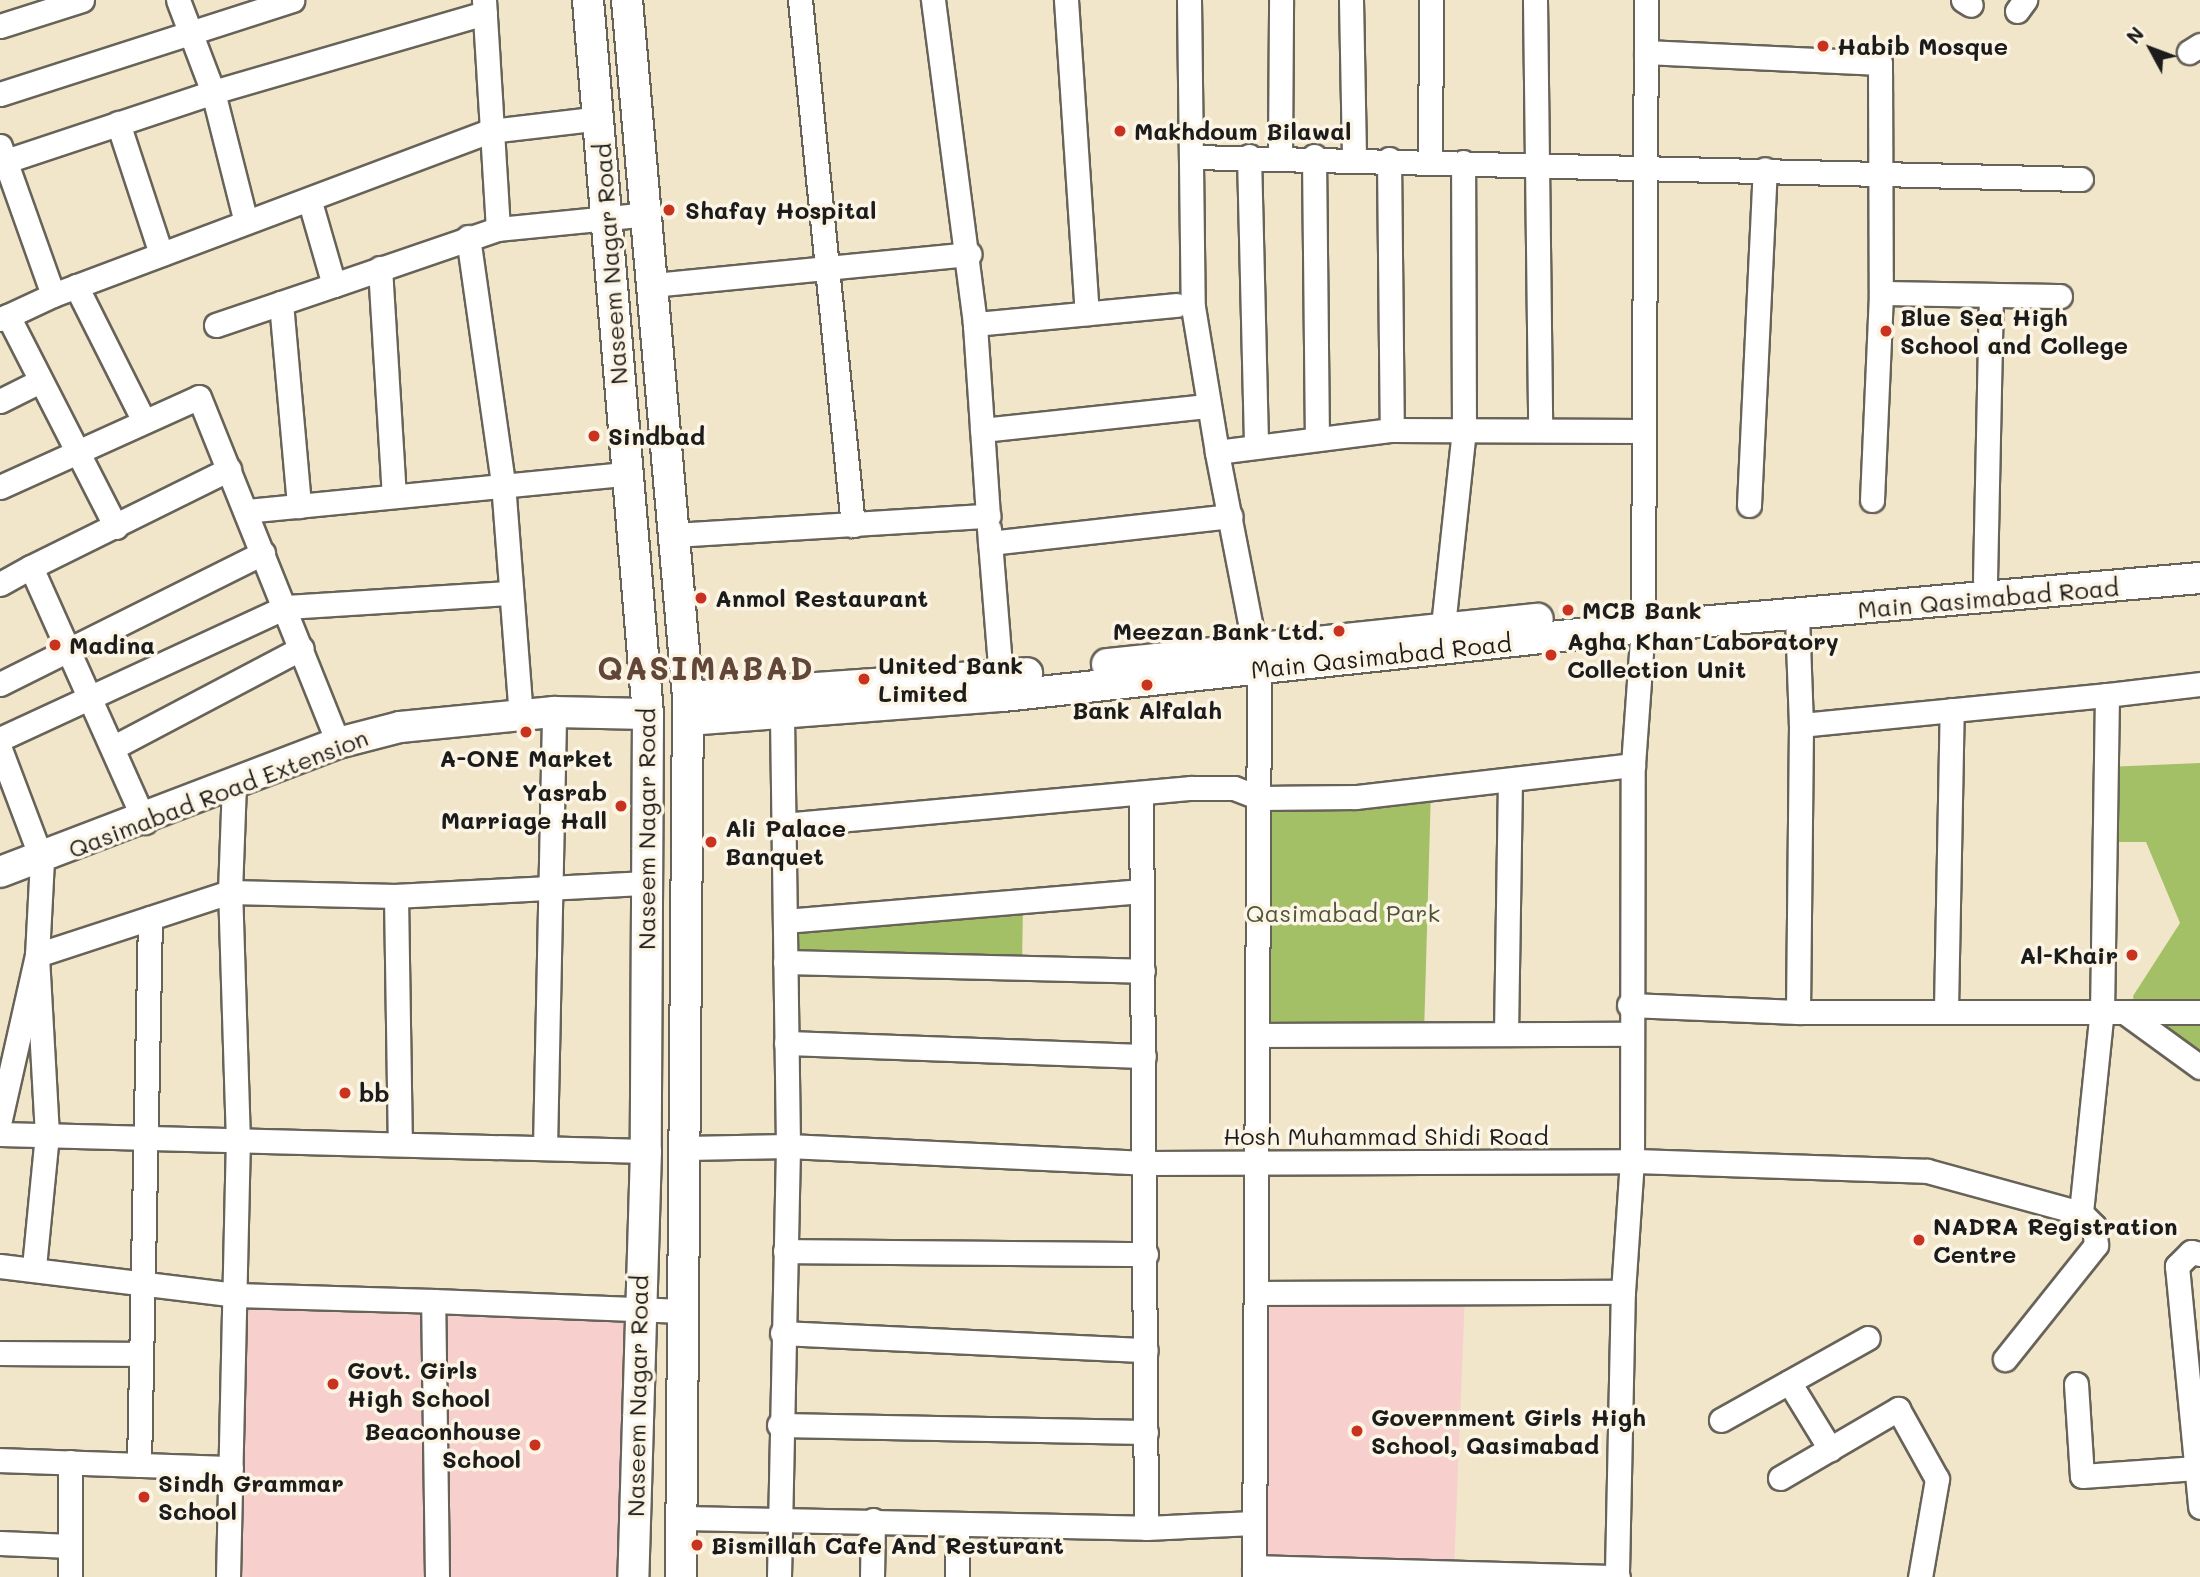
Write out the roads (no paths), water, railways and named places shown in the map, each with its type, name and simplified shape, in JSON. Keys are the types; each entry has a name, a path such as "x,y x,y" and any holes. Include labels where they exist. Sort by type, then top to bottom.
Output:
{"main road":[{"name":"Naseem Nagar Road","path":"588,0 600,118 622,432 648,714 645,883 646,1151 637,1313 633,1577"},
{"name":"Naseem Nagar Road","path":"631,0 688,708 684,1518 681,1577"},
{"path":"622,432 665,430"},
{"name":"Main Qasimabad Road","path":"688,708 782,717 1002,686 1643,619 1985,580 2200,562"},
{"name":"Main Qasimabad Road","path":"1258,659 1443,626 1797,616 2200,578"},
{"name":"Main Qasimabad Road","path":"688,708 1002,686"},
{"name":"Qasimabad Road Extension","path":"0,872 42,860 145,822 338,743 400,727 521,718 554,712 648,714"},
{"path":"646,1151 686,1148"}],"street":[{"path":"0,26 82,0"},
{"path":"178,0 213,92 246,222"},
{"path":"800,0 853,525"},
{"path":"933,0 969,254 1002,686"},
{"path":"1066,0 1087,313"},
{"path":"1189,0 1194,157 1193,307 1207,406 1258,659 1260,799 1254,1572 1618,1575 1623,1292 1632,1161 1629,1005 1633,765 1643,619 1642,167 1646,0"},
{"path":"1280,156 1281,0"},
{"path":"1351,0 1354,157"},
{"path":"1430,160 1431,0"},
{"path":"1535,0 1542,163 1540,430"},
{"path":"0,94 278,2"},
{"path":"52,295 2,156 118,123 485,6 490,131 498,229"},
{"path":"1646,52 1880,63 1881,293 1872,500"},
{"path":"116,527 4,318 52,295 246,222 310,202 490,131 600,118"},
{"path":"118,123 161,254"},
{"path":"1249,156 1256,445"},
{"path":"1194,157 1314,156 1765,169 1881,176 2081,179"},
{"path":"1314,156 1317,439"},
{"path":"1389,159 1392,430"},
{"path":"1443,626 1464,429 1463,162"},
{"path":"1748,505 1765,169"},
{"path":"310,202 334,285"},
{"path":"216,325 498,229 606,216 647,214"},
{"path":"468,237 503,483 509,593 521,718"},
{"path":"653,285 969,254"},
{"path":"380,268 394,495"},
{"path":"76,286 144,421"},
{"path":"1881,293 2060,296"},
{"path":"1985,580 1991,296"},
{"path":"281,303 299,506"},
{"path":"975,324 1176,305"},
{"path":"0,401 38,382"},
{"path":"0,487 76,450 199,397 286,607 338,743"},
{"path":"982,430 1207,406"},
{"path":"1217,452 1392,430 1644,431"},
{"path":"0,584 229,469"},
{"path":"246,511 503,483 626,474"},
{"path":"673,535 988,516"},
{"path":"990,543 1230,516"},
{"path":"0,684 263,553"},
{"path":"31,567 114,747 145,822"},
{"path":"0,739 286,607 509,593"},
{"path":"1797,616 1801,725 1798,1012"},
{"path":"114,747 302,648"},
{"path":"1801,725 2200,684"},
{"path":"2005,1359 2096,1245 2094,1226 2081,1213 2102,1009 2107,695"},
{"path":"1946,1009 1952,710"},
{"path":"545,1148 546,888 554,712"},
{"path":"779,1577 779,1425 788,1146 782,717"},
{"path":"0,749 42,860 37,955 47,1135 34,1267"},
{"path":"783,825 1141,793 1234,788 1260,799 1356,797 1633,765"},
{"path":"1506,1034 1510,780"},
{"path":"228,1577 238,1142 230,892 234,784"},
{"path":"1141,793 1146,1163 1146,1528"},
{"path":"37,955 230,892 396,895 645,883"},
{"path":"785,921 1142,891"},
{"path":"396,895 400,1143"},
{"path":"139,1465 150,918"},
{"path":"0,1119 37,955"},
{"path":"785,962 1143,971"},
{"path":"1629,1005 1798,1012 1946,1009 2102,1009 2127,1014 2200,1012"},
{"path":"2127,1014 2200,1067"},
{"path":"1257,1035 1629,1034"},
{"path":"786,1043 1144,1056"},
{"path":"0,1134 646,1151"},
{"name":"Hosh Muhammad Shidi Road","path":"686,1148 788,1146 1146,1163 1256,1165 1632,1161 1927,1171 2081,1213"},
{"path":"785,1251 1146,1254"},
{"path":"2192,1255 2177,1266 2200,1507"},
{"path":"0,1266 34,1267 235,1295 433,1301 637,1313 684,1311"},
{"path":"1256,1293 1623,1292"},
{"path":"433,1301 437,1577"},
{"path":"782,1333 1146,1350"},
{"path":"1721,1420 1868,1338"},
{"path":"0,1353 142,1354"},
{"path":"1789,1382 1830,1449"},
{"path":"2076,1384 2082,1476 2197,1468"},
{"path":"1780,1478 1898,1409 1937,1479 1937,1509 1920,1577"},
{"path":"779,1425 1146,1432"},
{"path":"0,1460 231,1468"},
{"path":"70,1577 71,1462"},
{"path":"684,1518 1146,1528 1254,1523"},
{"path":"872,1577 873,1520"},
{"path":"957,1525 957,1577"},
{"path":"0,1543 70,1546"}],"place":[{"name":"Habib Mosque","path":"1823,46"},
{"name":"Makhdoum Bilawal","path":"1120,131"},
{"name":"Shafay Hospital","path":"669,210"},
{"name":"Blue Sea High School and College","path":"1886,331"},
{"name":"Sindbad","path":"594,436"},
{"name":"Anmol Restaurant","path":"701,598"},
{"name":"MCB Bank","path":"1568,610"},
{"name":"Meezan Bank Ltd.","path":"1339,631"},
{"name":"Madina","path":"55,645"},
{"name":"Agha Khan Laboratory Collection Unit","path":"1551,655"},
{"name":"United Bank Limited","path":"864,679"},
{"name":"Bank Alfalah","path":"1147,685"},
{"name":"A-ONE Market","path":"526,732"},
{"name":"Yasrab Marriage Hall","path":"621,806"},
{"name":"Ali Palace Banquet","path":"711,842"},
{"name":"Al-Khair","path":"2132,955"},
{"name":"bb","path":"345,1093"},
{"name":"NADRA Registration Centre","path":"1919,1240"},
{"name":"Govt. Girls High School","path":"333,1384"},
{"name":"Government Girls High School, Qasimabad","path":"1357,1431"},
{"name":"Beaconhouse School","path":"535,1445"},
{"name":"Sindh Grammar School","path":"144,1497"},
{"name":"Bismillah Cafe And Resturant","path":"697,1545"}],"district":[{"name":"QASIMABAD","path":"706,667"}],"park label":[{"name":"Qasimabad Park","path":"1343,913"}]}
